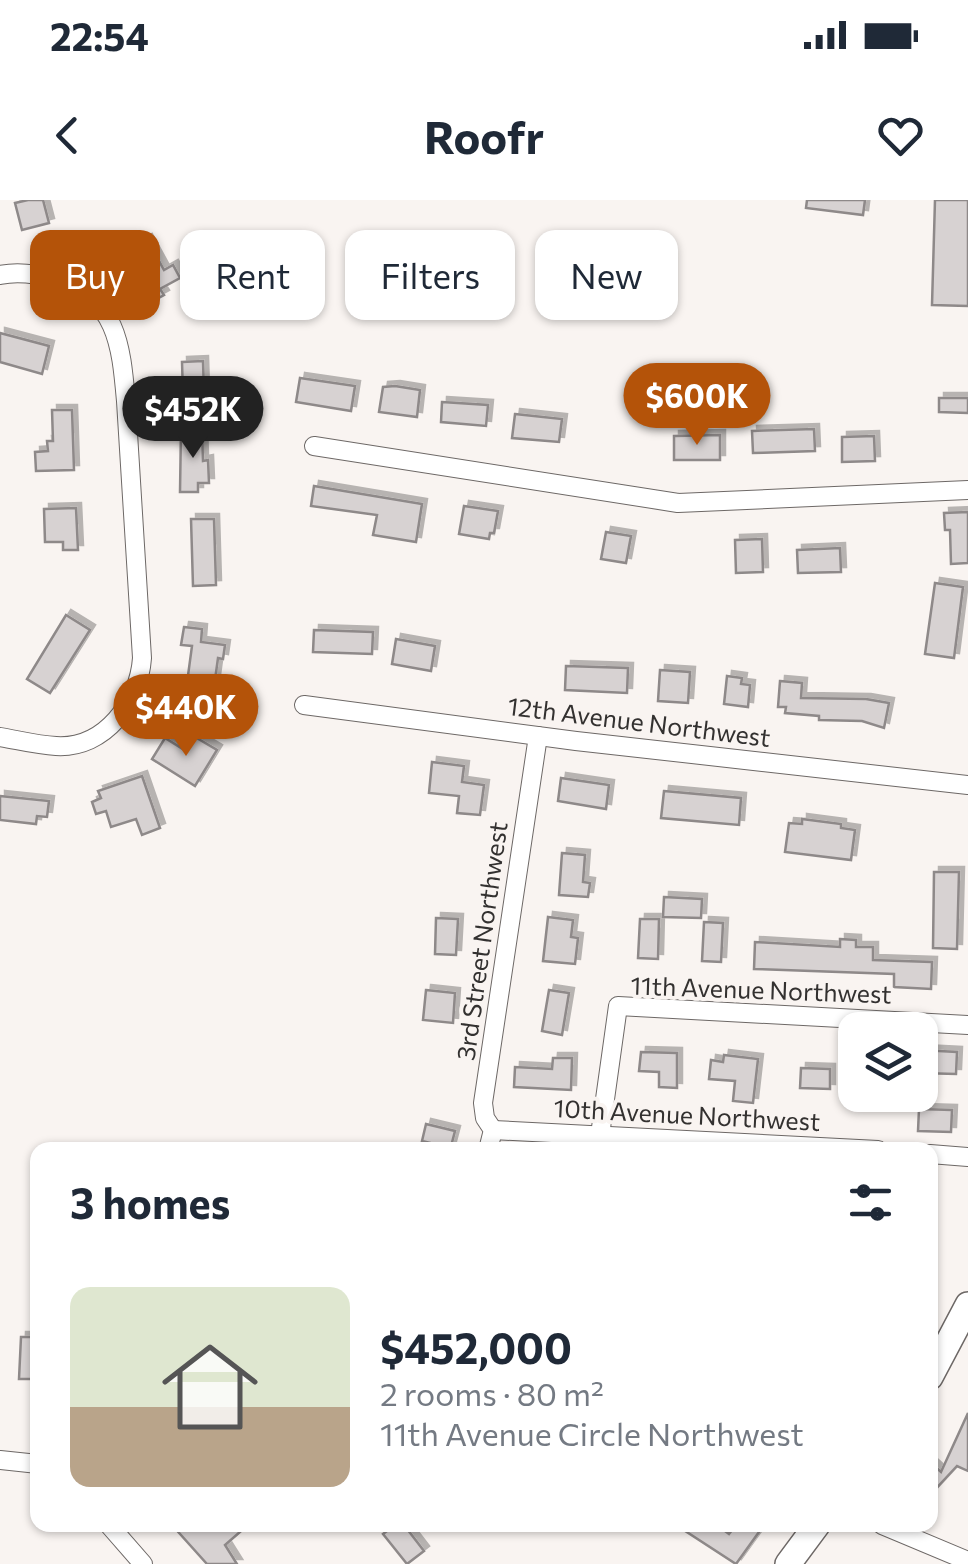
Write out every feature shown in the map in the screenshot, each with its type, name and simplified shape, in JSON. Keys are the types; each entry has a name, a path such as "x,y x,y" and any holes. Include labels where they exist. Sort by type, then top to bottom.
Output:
{"main road":[{"path":"938,1362 968,1306"},
{"path":"788,1564 812,1532"}],"street":[{"path":"0,275 32,273 71,284 100,305 114,328 123,363 142,658 133,697 118,719 96,736 58,746 0,737"},
{"path":"314,446 678,503 968,490"},
{"name":"12th Avenue Northwest","path":"304,705 968,786"},
{"name":"3rd Street Northwest","path":"490,1142 493,1130 485,1118 483,1103 538,736"},
{"name":"11th Avenue Northwest","path":"600,1134 618,1006 968,1026"},
{"name":"10th Avenue Northwest","path":"493,1130 710,1142"},
{"path":"938,1154 968,1156"},
{"path":"0,1460 30,1463"},
{"path":"115,1532 143,1564"},
{"path":"899,1532 968,1561"}],"building":[{"path":"43,200 49,223 22,230 15,203"},
{"path":"807,200 865,200 863,215 806,208"},
{"path":"935,200 968,200 968,306 932,305"},
{"path":"160,263 164,270 173,265 180,278 160,289"},
{"path":"0,333 49,346 42,374 0,362"},
{"path":"203,361 204,394 183,395 182,362"},
{"path":"300,378 355,386 351,411 296,402"},
{"path":"383,387 420,390 417,417 379,412"},
{"path":"939,398 968,398 968,413 939,412"},
{"path":"442,402 488,405 486,426 441,422"},
{"path":"52,410 72,410 74,470 36,471 35,452 48,451 47,441 53,441"},
{"path":"515,414 562,419 559,442 512,438"},
{"path":"181,428 202,428 203,461 208,460 209,483 198,483 198,492 180,492"},
{"path":"814,429 815,451 753,453 752,431"},
{"path":"720,435 720,460 674,460 674,436"},
{"path":"874,436 875,461 842,462 842,437"},
{"path":"314,486 422,504 416,542 373,535 377,515 311,506"},
{"path":"464,506 498,511 489,539 459,534"},
{"path":"76,508 78,550 63,550 63,542 45,542 44,509"},
{"path":"968,512 968,563 951,564 950,530 945,530 944,513"},
{"path":"191,519 214,519 216,585 193,586"},
{"path":"606,532 631,536 626,563 601,559"},
{"path":"762,539 763,572 736,573 735,540"},
{"path":"840,548 841,572 798,573 797,550"},
{"path":"935,583 963,587 954,658 925,654"},
{"path":"66,615 90,630 50,693 27,679"},
{"path":"184,627 202,629 201,642 225,645 223,659 218,658 214,687 187,683 192,646 181,645"},
{"path":"314,630 373,632 372,654 313,652"},
{"path":"396,639 435,646 431,671 392,664"},
{"path":"566,666 628,668 627,693 565,690"},
{"path":"660,670 690,672 688,703 658,701"},
{"path":"727,676 742,678 741,684 750,685 748,707 724,704"},
{"path":"780,681 802,683 801,698 889,703 884,728 862,721 819,720 819,716 785,713 786,707 778,707"},
{"path":"195,737 217,750 195,786 152,759 165,738 186,751"},
{"path":"432,762 464,766 462,782 484,785 480,815 457,813 459,796 429,793"},
{"path":"142,776 160,828 142,835 136,819 111,827 106,811 96,814 92,802 101,798 98,791"},
{"path":"561,778 609,785 606,809 558,801"},
{"path":"664,791 741,798 739,825 661,818"},
{"path":"0,796 49,801 47,817 37,816 36,824 0,820"},
{"path":"802,819 841,824 841,828 855,830 851,860 785,852 789,823 802,824"},
{"path":"562,853 585,855 583,882 590,883 588,897 559,895"},
{"path":"934,872 959,872 957,949 933,948"},
{"path":"664,897 702,899 701,918 663,917"},
{"path":"548,917 573,920 571,937 578,938 575,964 543,961"},
{"path":"436,918 458,919 456,955 435,954"},
{"path":"640,919 659,919 658,959 638,958"},
{"path":"704,922 723,923 721,962 702,961"},
{"path":"840,939 856,940 856,947 873,947 873,960 932,962 931,989 894,987 894,974 754,969 755,942 840,947"},
{"path":"426,990 455,993 453,1023 423,1020"},
{"path":"549,990 569,993 562,1035 542,1031"},
{"path":"938,1051 957,1052 956,1074 938,1074"},
{"path":"641,1052 677,1053 677,1088 659,1087 659,1072 639,1071"},
{"path":"724,1055 758,1059 753,1103 733,1101 735,1081 709,1079 711,1060 723,1062"},
{"path":"553,1058 572,1058 571,1090 514,1087 515,1067 552,1069"},
{"path":"801,1068 830,1069 830,1089 800,1088"},
{"path":"952,1110 951,1132 918,1131 919,1112"},
{"path":"426,1124 455,1131 452,1142 422,1141"},
{"path":"21,1337 30,1337 30,1379 19,1379"},
{"path":"968,1413 968,1471 957,1466 938,1486 938,1469 941,1472"},
{"path":"178,1532 240,1532 225,1545 237,1564 207,1564"},
{"path":"409,1532 424,1551 407,1564 383,1534"},
{"path":"687,1532 759,1532 736,1564"}]}
